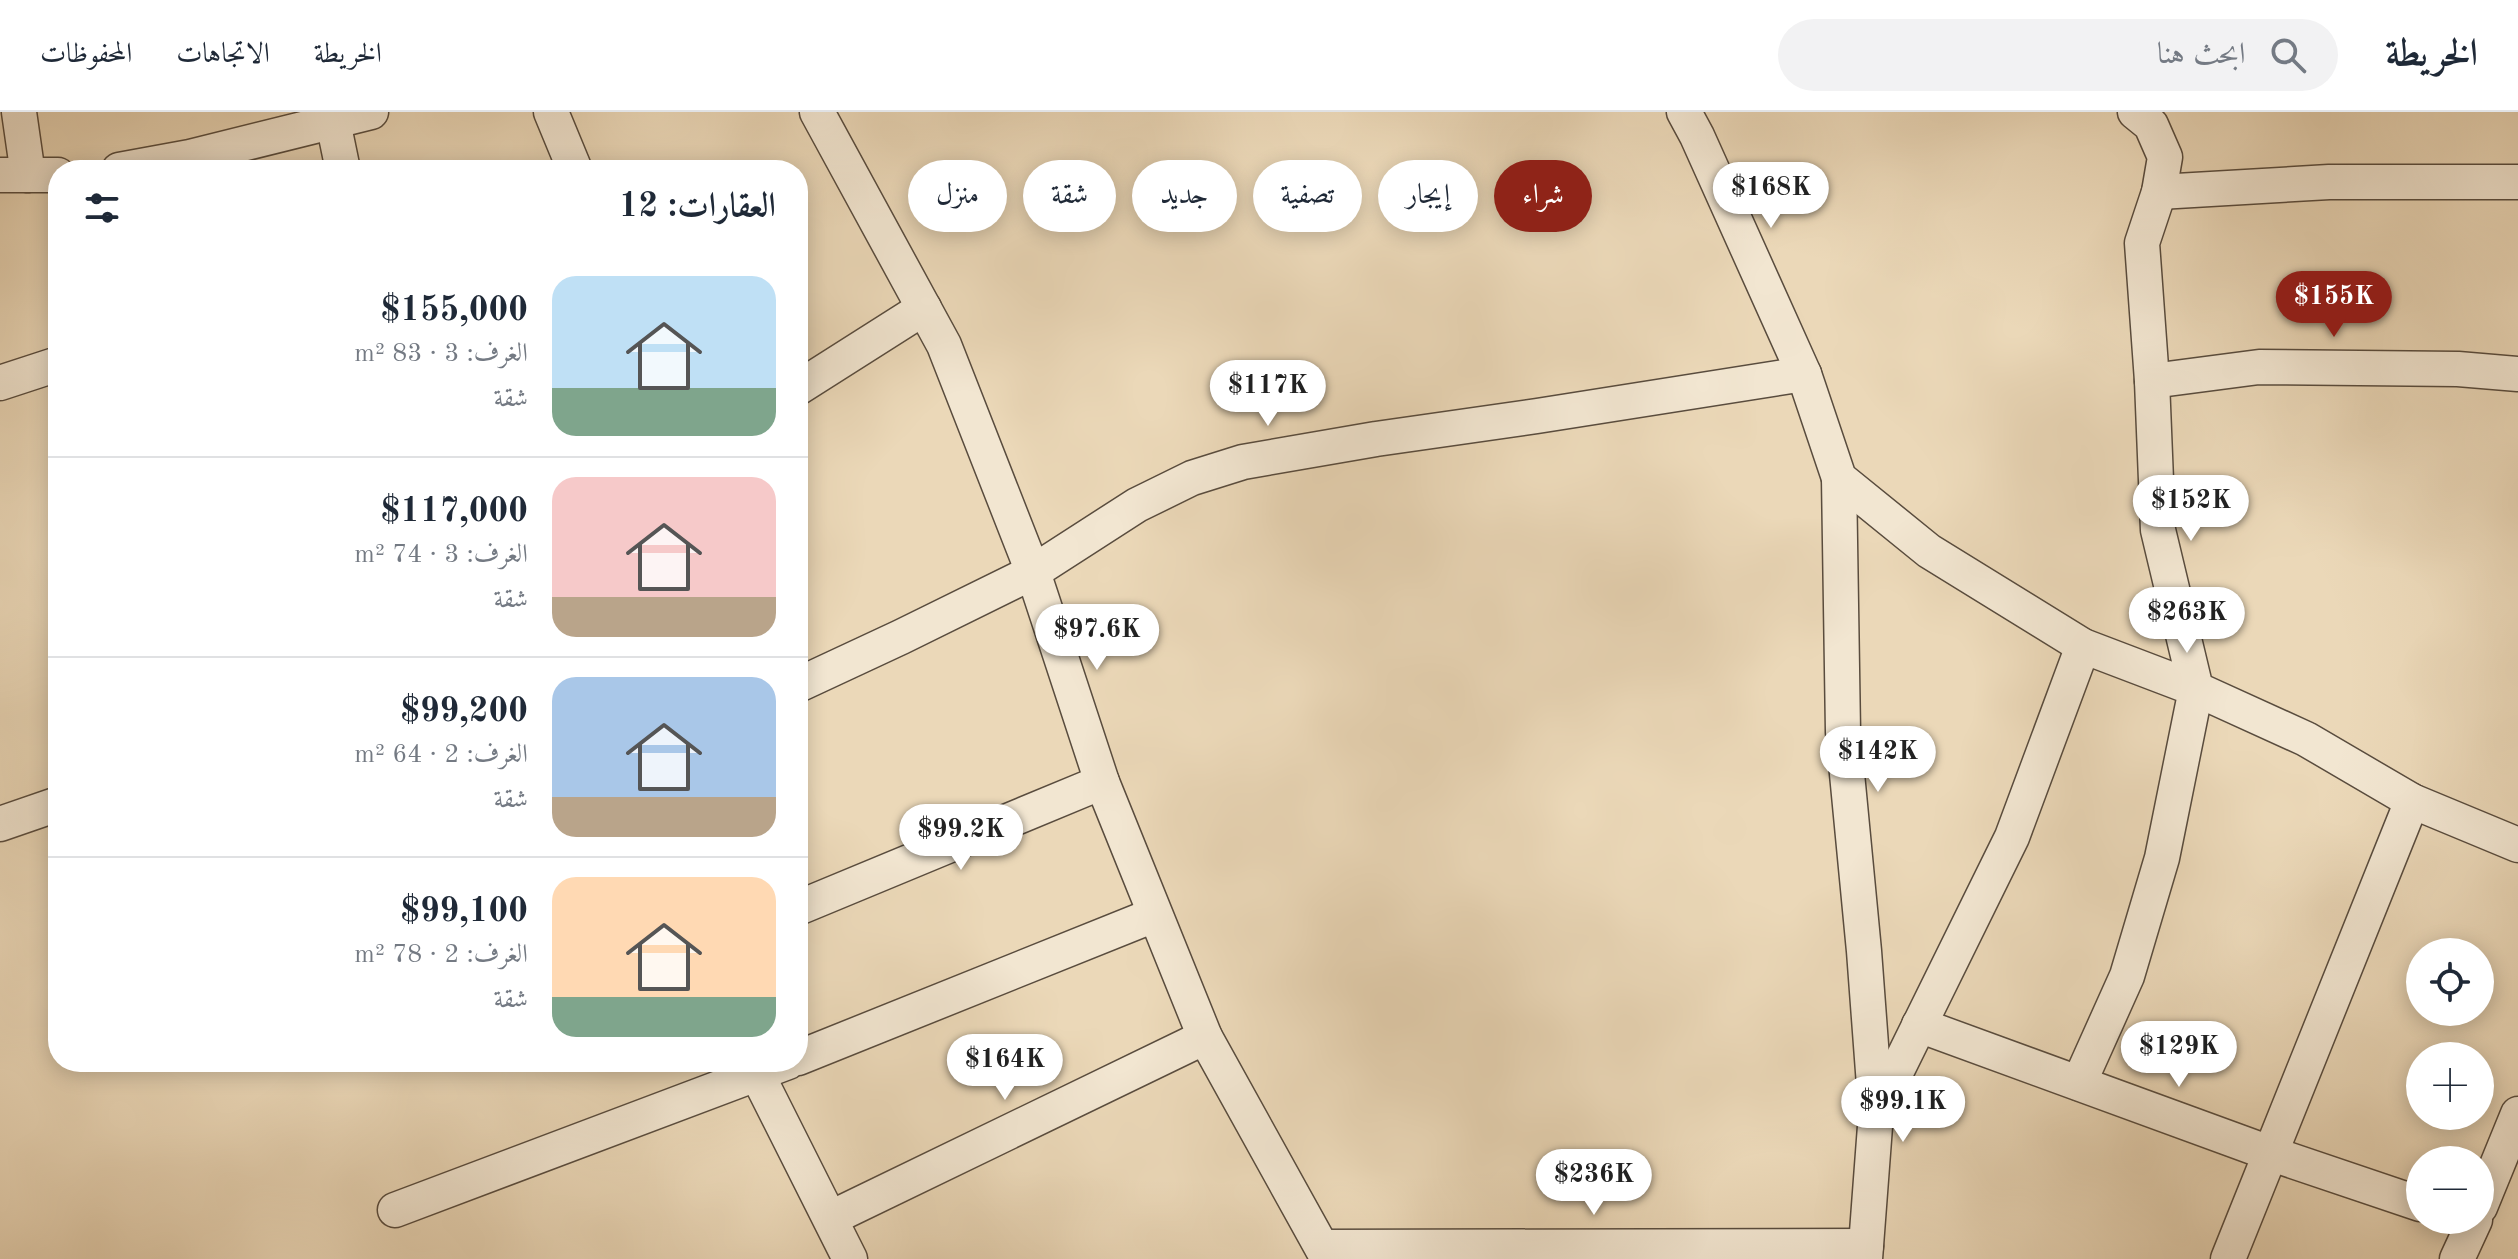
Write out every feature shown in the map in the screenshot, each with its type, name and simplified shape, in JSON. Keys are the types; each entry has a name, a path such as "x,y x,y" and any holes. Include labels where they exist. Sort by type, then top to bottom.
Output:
{"street":[{"path":"19,112 29,175"},
{"path":"174,160 332,117 371,112"},
{"path":"551,112 571,160"},
{"path":"817,112 944,345 1033,572 1102,782 1205,1037 1325,1253 1866,1252 1876,1113 1843,732 1839,478 1804,374 1684,112"},
{"path":"2079,1083 2127,976 2162,858 2196,689 2158,530 2142,243 2159,192 2165,157 2151,125 2135,112"},
{"path":"332,117 341,160"},
{"path":"2159,192 2329,182 2518,182"},
{"path":"808,382 924,308"},
{"path":"0,383 48,367"},
{"path":"2152,381 2259,367 2458,369 2518,374"},
{"path":"808,680 1033,572 1137,505 1192,478 1243,462 1804,374"},
{"path":"1839,478 1929,551 2083,646 2196,689 2306,739 2412,801 2518,845"},
{"path":"1876,1113 2012,837 2083,646"},
{"path":"808,904 1102,782"},
{"path":"2228,1259 2412,801"},
{"path":"0,824 48,807"},
{"path":"808,1054 1154,915"},
{"path":"1919,1025 2272,1154 2406,1199"},
{"path":"831,1218 1205,1037"},
{"path":"395,1210 744,1072"},
{"path":"756,1072 850,1259"},
{"path":"2494,1170 2518,1114"},
{"path":"2457,1259 2467,1234"}]}
